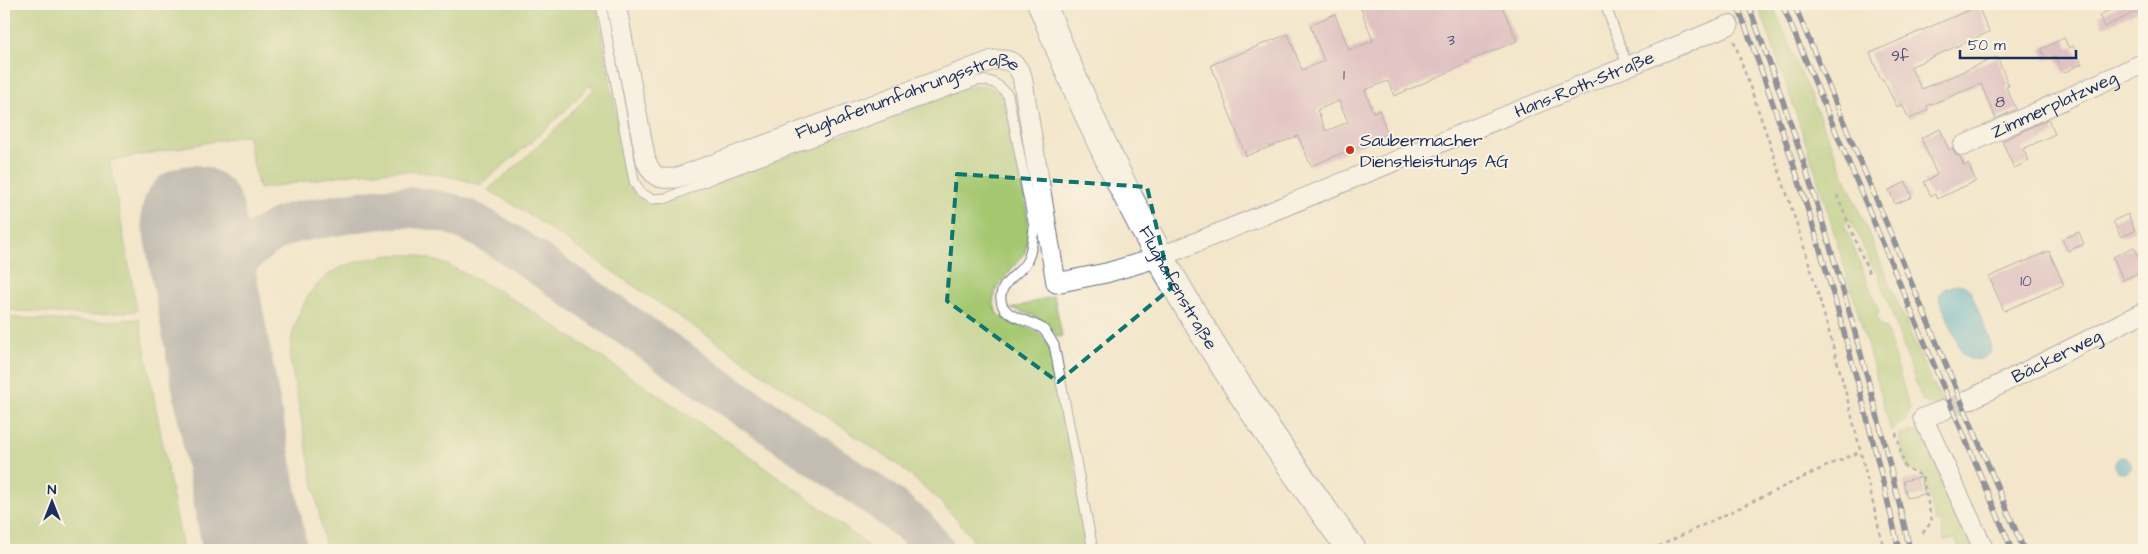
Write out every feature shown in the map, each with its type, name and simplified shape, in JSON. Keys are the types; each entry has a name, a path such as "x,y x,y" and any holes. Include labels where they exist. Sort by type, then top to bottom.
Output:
{"main road":[{"name":"Flughafenstraße","path":"1042,4 1099,134 1160,258 1266,429 1352,550"}],"street":[{"name":"Flughafenumfahrungsstraße","path":"616,4 646,161 652,174 662,178 676,178 993,60 1008,60 1017,65 1022,76 1056,283 1106,273 1160,258"},
{"name":"Hans-Roth-Straße","path":"1160,258 1628,68 1729,25"},
{"name":"Zimmerplatzweg","path":"1963,146 2144,63"},
{"name":"Bäckerweg","path":"1968,400 2144,312"},
{"path":"1944,410 1923,418 1984,550"}],"lane":[{"path":"601,4 634,181 640,193 652,199 667,198 713,178 976,81 988,79 998,84 1008,96 1034,227 1033,243 1026,263 1004,286 1001,296 1006,304 1008,314 1026,320 1044,330 1054,345 1093,550"},
{"path":"1605,4 1628,68"}],"path":[{"path":"1720,4 1729,25 1809,262 1884,550"},
{"path":"1837,195 1869,273"},
{"path":"1896,433 1905,467 1922,476 1925,484 1932,521 1922,534"},
{"path":"1651,550 1860,452"}],"highlighted area":[{"path":"957,174 1147,187 1171,288 1058,382 947,301"}],"green space":[{"path":"4,4 596,4 629,185 643,200 657,204 663,204 967,88 986,86 994,90 1003,98 1026,205 1029,232 1025,252 997,287 993,302 997,314 1010,322 1036,331 1045,340 1053,355 1090,550 980,550 941,503 895,463 516,206 488,190 569,115 594,89 590,85 564,112 479,185 451,177 397,171 342,175 259,189 247,135 110,161 137,311 92,315 4,310"},
{"path":"1758,4 1772,4 1931,382 1943,405 1930,405 1922,400 1878,273 1871,264 1851,220 1844,224 1879,311 1877,317 1880,326 1886,328 1910,409 1906,420 1891,431 1829,216 1795,109"},
{"path":"391,255 417,255 448,265 497,290 541,317 739,449 811,500 873,550 326,550 290,360 293,332 297,318 310,293 330,274 354,263"},
{"path":"1054,296 1062,336 1058,337 1048,325 1038,318 1011,309"},
{"path":"4,317 92,322 139,319 183,550 4,550"},
{"path":"1909,431 1918,433 1923,437 1978,550 1959,550 1956,538 1944,541 1940,521 1935,521 1925,478 1920,472 1908,468 1904,460 1899,436"}],"water":[{"path":"1959,284 1970,290 1990,341 1991,351 1982,358 1974,360 1963,355 1940,301 1939,296 1944,289"},
{"path":"2120,457 2126,457 2131,462 2129,471 2120,473 2115,468 2115,462"}],"building":[{"path":"1359,4 1444,4 1446,9 1458,4 1501,4 1517,41 1466,62 1467,64 1394,96 1388,81 1365,90 1373,112 1379,110 1388,134 1311,166 1298,136 1246,156 1211,65 1288,34 1302,70 1324,61 1310,25 1335,14 1349,50 1373,41","holes":["1339,101 1348,122 1326,131 1317,110"]},
{"path":"2123,4 2144,4 2144,8 2104,27 2099,15"},
{"path":"1978,6 1989,32 1910,67 1922,89 1997,57 2009,86 2006,87 2016,109 1996,119 1981,84 1927,106 1928,110 1909,119 1902,104 1897,107 1883,79 1881,80 1870,53"},
{"path":"2064,38 2069,48 2073,46 2082,64 2063,73 2055,56 2046,60 2041,49"},
{"path":"2048,119 2055,134 2023,149 2029,161 2014,168 2002,141"},
{"path":"1940,129 1949,150 1952,148 1956,155 1960,157 1964,166 1968,164 1976,181 1937,199 1935,194 1931,196 1924,182 1937,175 1921,138"},
{"path":"1906,182 1912,197 1895,204 1889,190"},
{"path":"2128,214 2135,231 2121,237 2113,221"},
{"path":"2079,232 2084,244 2068,251 2062,239"},
{"path":"2134,247 2144,270 2123,280 2113,257"},
{"path":"2049,251 2064,285 2004,311 1989,277"},
{"path":"1921,477 1925,494 1907,498 1903,481"}],"taxiway":[{"path":"217,346 216,312 224,284 231,271 250,248 274,231 300,221 384,208 424,209 451,214 480,227 524,254 881,500 915,527 934,550"}],"runway":[{"path":"193,217 255,550"}],"tunnel":[{"path":"1944,410 1969,400"}],"railway":[{"path":"1737,4 1807,206 1847,343 1899,550"},
{"path":"1748,4 1818,206 1858,343 1910,550"},
{"path":"1782,4 2012,550"},
{"path":"1794,4 2024,550"}],"place":[{"name":"Saubermacher Dienstleistungs AG","path":"1350,150"}]}
